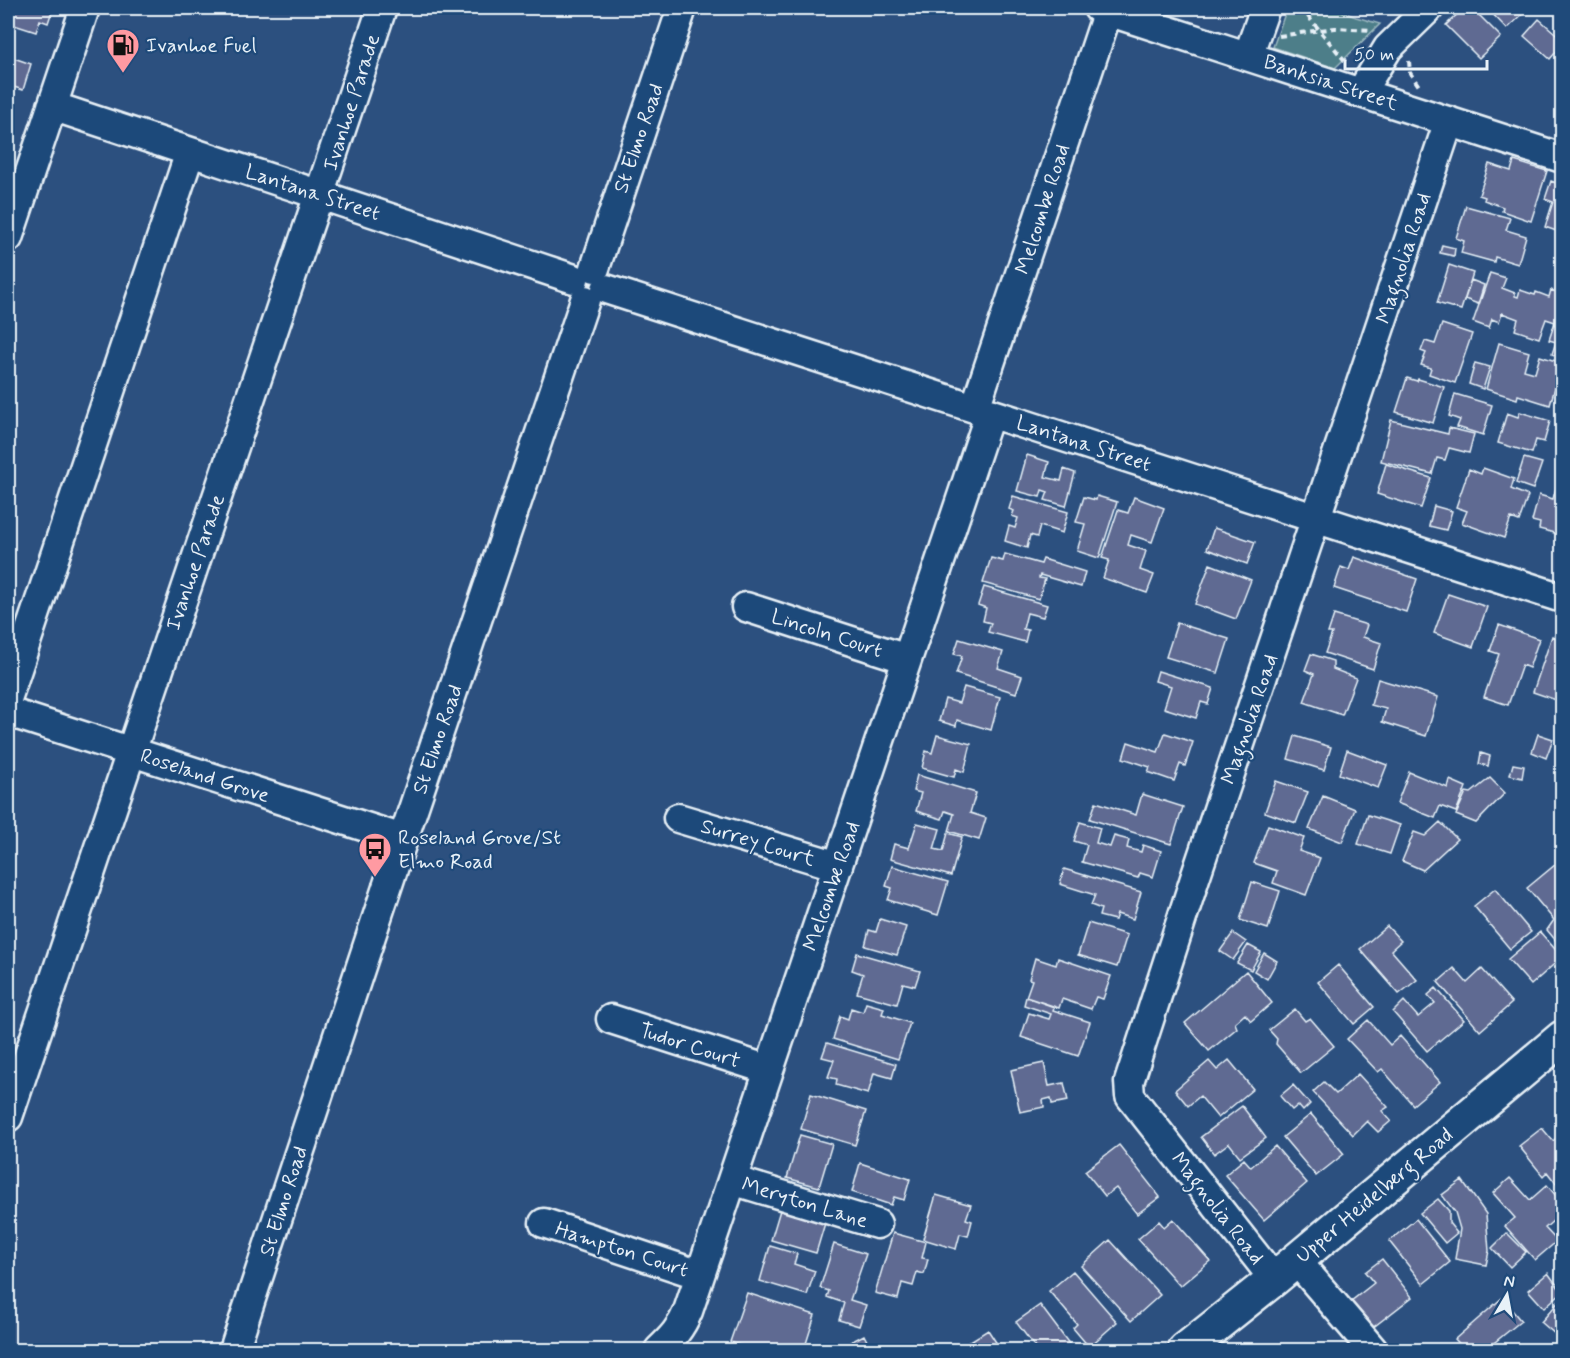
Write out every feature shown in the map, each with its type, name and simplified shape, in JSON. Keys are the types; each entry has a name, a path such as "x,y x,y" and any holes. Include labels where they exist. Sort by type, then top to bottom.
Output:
{"main road":[{"name":"Upper Heidelberg Road","path":"1185,1350 1563,1038"}],"street":[{"path":"8,236 85,8"},
{"name":"Ivanhoe Parade","path":"8,1117 382,8"},
{"name":"St Elmo Road","path":"234,1350 682,8"},
{"path":"1248,56 1265,8"},
{"path":"1361,93 1388,48 1428,8"},
{"name":"Banksia Street","path":"1103,9 1563,158"},
{"name":"Melcombe Road","path":"659,1350 683,1324 907,659 1103,9"},
{"name":"Lantana Street","path":"52,106 590,284 1563,598"},
{"name":"Magnolia Road","path":"1285,1269 1130,1096 1128,1089 1131,1072 1198,867 1449,121"},
{"path":"8,696 190,152"},
{"name":"Lincoln Court","path":"746,608 907,659"},
{"name":"Roseland Grove","path":"8,711 403,839"},
{"name":"Surrey Court","path":"678,818 838,866"},
{"name":"Tudor Court","path":"611,1019 770,1070"},
{"name":"Meryton Lane","path":"732,1180 877,1224"},
{"name":"Hampton Court","path":"544,1222 700,1275"},
{"path":"1285,1269 1373,1350"}],"path":[{"path":"1301,8 1346,62"},
{"path":"1275,37 1335,28 1377,31"},
{"path":"1409,58 1410,74 1423,90"}],"green space":[{"path":"1287,8 1332,8 1380,24 1335,68 1273,47"}],"building":[{"path":"8,8 53,8 48,23 40,20 36,32 8,23"},
{"path":"1464,8 1472,8 1501,37 1479,58 1446,25"},
{"path":"1487,8 1529,8 1507,29"},
{"path":"1539,19 1562,39 1562,45 1550,59 1524,36"},
{"path":"8,56 31,64 23,90 8,85"},
{"path":"1514,161 1547,171 1531,221 1502,211 1503,207 1484,200 1485,197 1479,195 1489,164 1511,171"},
{"path":"1551,181 1562,185 1562,233 1545,227 1553,202 1545,199"},
{"path":"1466,206 1510,218 1506,230 1526,236 1518,264 1495,257 1494,262 1461,253 1464,241 1456,238"},
{"path":"1442,245 1455,248 1454,256 1440,253"},
{"path":"1449,265 1473,273 1461,310 1437,303"},
{"path":"1490,273 1506,278 1502,288 1515,293 1518,297 1520,290 1535,295 1536,292 1549,297 1551,290 1562,294 1562,358 1552,354 1556,342 1549,340 1555,322 1546,319 1539,338 1515,330 1518,319 1502,313 1499,322 1492,319 1489,328 1473,322"},
{"path":"1471,280 1484,285 1478,304 1465,299"},
{"path":"1442,324 1472,334 1455,383 1429,374 1431,368 1421,365 1426,353 1421,351 1425,341 1435,344"},
{"path":"1499,343 1529,352 1524,370 1535,373 1540,356 1562,363 1550,405 1518,395 1517,399 1486,389"},
{"path":"1475,363 1490,367 1483,389 1469,384"},
{"path":"1407,378 1444,387 1433,423 1396,412"},
{"path":"1455,394 1492,405 1483,435 1457,427 1460,420 1449,416"},
{"path":"1520,412 1550,421 1544,442 1536,440 1532,453 1498,443 1507,413 1518,417"},
{"path":"1391,420 1448,434 1449,428 1474,434 1469,453 1449,448 1445,460 1437,458 1432,474 1381,461"},
{"path":"1027,455 1049,462 1045,477 1061,481 1064,469 1075,473 1066,506 1045,500 1048,492 1042,490 1040,497 1017,491"},
{"path":"1524,458 1542,463 1533,489 1516,483"},
{"path":"1386,464 1431,478 1421,508 1377,494"},
{"path":"1483,468 1514,479 1511,489 1528,496 1519,521 1511,518 1504,538 1462,523 1467,511 1456,507 1469,469 1481,474"},
{"path":"1560,474 1562,475 1562,535 1539,529 1540,523 1532,521 1539,495 1553,499"},
{"path":"1013,496 1068,512 1062,533 1040,526 1037,537 1030,535 1027,548 1005,541 1009,526 1015,528 1018,518 1012,516 1014,511 1009,509"},
{"path":"1097,496 1117,502 1099,558 1077,551 1085,524 1076,522 1084,497 1096,500"},
{"path":"1134,497 1164,508 1152,542 1131,535 1128,545 1146,551 1140,570 1154,575 1147,593 1103,578 1109,560 1102,558 1118,510 1128,513"},
{"path":"1434,506 1452,511 1446,530 1429,526"},
{"path":"1214,528 1255,542 1247,564 1207,549"},
{"path":"1005,554 1041,564 1043,559 1085,572 1081,587 1040,575 1039,578 1045,579 1039,599 983,583 991,558 1003,561"},
{"path":"1354,557 1417,579 1406,612 1334,588 1341,567 1349,570"},
{"path":"1210,564 1251,580 1236,619 1195,604"},
{"path":"984,587 1047,605 1043,617 1027,613 1023,629 1028,630 1025,642 988,632 991,623 983,621 986,608 978,605"},
{"path":"1448,594 1487,607 1473,647 1434,633"},
{"path":"1334,615 1367,625 1363,637 1381,643 1373,669 1325,653 1332,633 1328,633"},
{"path":"1177,623 1229,639 1218,673 1166,657"},
{"path":"1499,625 1539,639 1529,668 1522,665 1508,705 1484,697 1499,654 1490,651"},
{"path":"1552,636 1562,640 1562,702 1533,692"},
{"path":"959,639 1003,652 998,668 1022,676 1016,693 956,674 962,656 954,654"},
{"path":"1311,654 1333,661 1333,669 1356,678 1342,715 1304,702 1314,674 1305,670"},
{"path":"1158,671 1213,688 1208,704 1201,702 1196,718 1164,708 1171,686 1155,681"},
{"path":"1378,679 1438,697 1426,736 1382,722 1386,709 1371,705"},
{"path":"964,687 1000,697 991,730 957,720 956,726 939,721 945,699 959,703"},
{"path":"1165,733 1193,742 1185,766 1180,764 1174,781 1148,772 1150,767 1123,758 1128,742 1158,752"},
{"path":"1538,734 1553,739 1546,758 1532,752"},
{"path":"937,735 971,744 964,772 956,769 954,777 922,768 926,751 932,753"},
{"path":"1295,736 1331,747 1324,770 1288,759"},
{"path":"1347,750 1387,765 1378,788 1339,774"},
{"path":"1481,753 1490,756 1488,766 1479,764"},
{"path":"1513,764 1524,766 1522,778 1510,775"},
{"path":"1409,772 1448,788 1450,780 1466,787 1456,812 1440,806 1435,818 1397,803"},
{"path":"917,775 976,793 970,813 986,818 979,840 949,831 954,814 945,811 942,819 916,811 921,793 913,791"},
{"path":"1490,778 1505,793 1476,823 1456,815 1466,792 1471,793"},
{"path":"1276,781 1308,792 1296,823 1265,812"},
{"path":"1142,794 1183,807 1171,844 1090,819 1096,802 1136,815"},
{"path":"1323,796 1355,809 1342,842 1309,829"},
{"path":"1368,815 1400,825 1390,854 1358,844"},
{"path":"1080,822 1100,828 1096,843 1110,847 1114,836 1129,840 1127,848 1141,852 1143,845 1161,851 1153,877 1140,873 1138,878 1082,862 1087,845 1074,841"},
{"path":"1440,822 1457,839 1423,870 1402,861 1414,832 1425,836"},
{"path":"917,823 940,829 934,849 943,851 948,833 962,837 951,876 890,859 894,844 909,848"},
{"path":"1268,825 1304,838 1299,851 1320,858 1306,895 1273,883 1277,871 1254,863"},
{"path":"1561,860 1562,948 1547,930 1554,920 1527,888"},
{"path":"892,866 948,882 938,915 888,900 892,888 886,886"},
{"path":"1064,869 1141,892 1133,919 1117,914 1115,920 1099,916 1101,909 1091,905 1095,895 1060,884"},
{"path":"1252,882 1280,891 1268,929 1240,920"},
{"path":"1495,889 1531,932 1510,949 1474,906"},
{"path":"880,919 906,927 897,955 865,946 869,930 876,932"},
{"path":"1088,923 1127,935 1117,967 1078,955"},
{"path":"1387,926 1401,941 1391,950 1417,980 1399,994 1360,949"},
{"path":"1540,932 1562,957 1531,985 1508,959"},
{"path":"1233,933 1246,942 1233,960 1220,951"},
{"path":"1248,945 1261,952 1251,970 1237,963"},
{"path":"857,953 920,971 915,986 903,983 897,1004 857,993 863,974 852,970"},
{"path":"1264,953 1277,961 1267,979 1254,971"},
{"path":"1035,958 1056,965 1058,958 1111,976 1103,999 1096,997 1091,1009 1062,999 1059,1008 1026,997 1032,980 1029,979"},
{"path":"1338,965 1374,1007 1354,1024 1318,982"},
{"path":"1454,968 1467,983 1482,969 1512,1003 1480,1031 1438,982"},
{"path":"1246,971 1272,1003 1251,1021 1245,1014 1235,1023 1237,1028 1209,1051 1185,1023"},
{"path":"1436,988 1464,1020 1427,1051 1393,1012 1404,1001 1418,1017 1435,1003 1428,995"},
{"path":"1026,997 1054,1007 1053,1010 1090,1022 1078,1056 1021,1037 1029,1013 1049,1019 1051,1014 1024,1005"},
{"path":"866,1003 884,1008 882,1014 910,1023 898,1059 833,1039 840,1016 848,1019 851,1008 863,1012"},
{"path":"1295,1009 1305,1021 1310,1018 1334,1046 1301,1073 1276,1044 1277,1039 1269,1030"},
{"path":"1368,1020 1390,1045 1400,1036 1440,1082 1413,1105 1382,1069 1378,1072 1347,1039"},
{"path":"827,1043 896,1064 892,1078 874,1073 868,1094 836,1085 837,1079 828,1077 834,1060 822,1057"},
{"path":"1229,1060 1253,1089 1218,1118 1200,1096 1188,1106 1175,1090 1209,1061 1217,1070"},
{"path":"1044,1063 1049,1086 1064,1083 1068,1101 1052,1104 1051,1098 1043,1100 1044,1107 1020,1112 1011,1070"},
{"path":"1358,1074 1388,1107 1382,1111 1391,1121 1378,1132 1367,1121 1353,1135 1313,1092 1324,1082 1336,1094"},
{"path":"1293,1085 1310,1104 1303,1111 1298,1105 1292,1110 1280,1096"},
{"path":"811,1094 866,1111 855,1145 801,1129"},
{"path":"1242,1106 1266,1138 1240,1157 1229,1143 1214,1154 1201,1137"},
{"path":"1311,1114 1344,1154 1316,1176 1283,1137"},
{"path":"1542,1128 1553,1141 1562,1133 1562,1191 1547,1172 1543,1176 1519,1146"},
{"path":"800,1135 832,1144 819,1187 787,1178"},
{"path":"1119,1145 1160,1197 1137,1214 1116,1188 1105,1196 1085,1171"},
{"path":"1275,1146 1307,1183 1264,1220 1225,1175 1244,1159 1251,1167"},
{"path":"860,1163 910,1179 904,1200 894,1197 891,1205 852,1192"},
{"path":"1510,1178 1530,1200 1547,1185 1562,1203 1562,1213 1545,1228 1557,1241 1535,1260 1505,1226 1515,1218 1493,1193"},
{"path":"1462,1180 1486,1214 1489,1251 1486,1265 1455,1259 1460,1229 1455,1212 1442,1195"},
{"path":"936,1195 971,1205 966,1219 972,1221 968,1236 960,1234 956,1249 923,1239"},
{"path":"1438,1199 1449,1211 1449,1223 1457,1233 1445,1243 1420,1213"},
{"path":"783,1200 806,1207 803,1217 825,1223 816,1253 771,1240"},
{"path":"1173,1219 1210,1261 1180,1286 1138,1239 1159,1221 1164,1227"},
{"path":"1416,1219 1450,1262 1423,1284 1389,1241"},
{"path":"893,1233 926,1242 922,1258 928,1259 924,1274 917,1272 913,1286 902,1283 898,1299 875,1293"},
{"path":"1507,1233 1526,1252 1510,1267 1492,1248"},
{"path":"1110,1240 1160,1295 1131,1321 1081,1266"},
{"path":"834,1244 866,1254 850,1300 866,1305 859,1326 839,1320 844,1303 827,1297 829,1291 820,1288"},
{"path":"770,1246 797,1254 794,1264 815,1271 807,1295 760,1281"},
{"path":"1382,1259 1412,1297 1371,1329 1350,1302 1374,1283 1365,1272"},
{"path":"1073,1271 1117,1322 1089,1347 1073,1328 1077,1324 1049,1291"},
{"path":"1548,1273 1562,1292 1544,1308 1528,1290"},
{"path":"747,1293 815,1315 804,1350 756,1350 730,1342"},
{"path":"1502,1298 1521,1321 1485,1350 1465,1350 1455,1339"},
{"path":"1561,1299 1562,1301 1562,1340 1541,1322"},
{"path":"1040,1305 1073,1349 1037,1350 1016,1322"},
{"path":"988,1330 1001,1350 956,1350"},
{"path":"864,1335 871,1349 882,1343 885,1350 846,1350 843,1346"}],"place":[{"name":"Ivanhoe Fuel","path":"123,74"},
{"name":"Roseland Grove/St Elmo Road","path":"375,878"}]}
